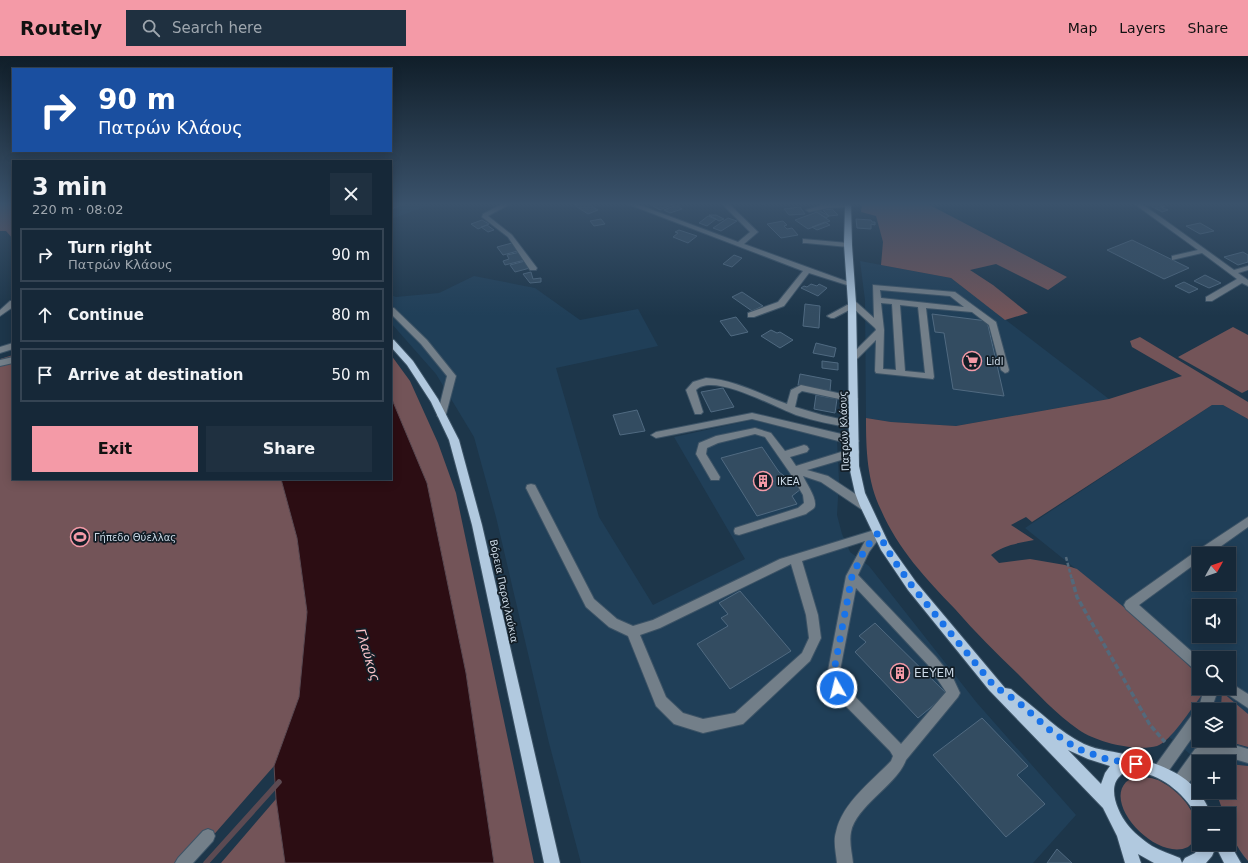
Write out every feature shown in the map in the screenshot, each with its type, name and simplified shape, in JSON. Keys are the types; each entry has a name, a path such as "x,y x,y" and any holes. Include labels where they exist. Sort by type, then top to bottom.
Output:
{"main road":[{"name":"Πατρών Κλάους","path":"848,241 852,305 854,466 857,482 865,506 889,553 912,586 994,686"},
{"name":"Βόρεια Παραγλαύκια","path":"392,343 410,363 435,401 454,440 477,525 552,863"},
{"path":"994,686 1017,701 1051,731 1076,748 1106,759 1148,766 1160,771 1179,783 1190,793 1199,807"},
{"path":"994,686 1109,803"},
{"path":"1134,863 1120,826 1109,803 1107,792 1108,782 1112,774 1118,768 1136,764"},
{"path":"1120,826 1140,847 1152,855 1175,863"},
{"path":"1198,862 1206,851"},
{"path":"1226,851 1233,863"}],"street":[{"path":"513,241 533,268"},
{"path":"731,241 808,270 850,284"},
{"path":"740,244 744,241"},
{"path":"806,241 848,245"},
{"path":"1189,241 1245,282"},
{"path":"1175,258 1203,251"},
{"path":"1232,273 1248,268"},
{"path":"751,315 781,304 808,270"},
{"path":"1209,299 1235,283 1245,282"},
{"path":"922,305 930,377 879,371 880,328 876,287 952,294 993,324 1005,370"},
{"path":"877,300 975,310"},
{"path":"896,302 901,373"},
{"path":"0,314 12,304"},
{"path":"832,316 852,305 880,328"},
{"path":"392,311 424,342 452,376 442,416"},
{"path":"853,358 880,328"},
{"path":"0,350 12,346"},
{"path":"0,363 12,360"},
{"path":"698,412 691,390 696,384 706,381 736,386 790,409 832,421 853,425"},
{"path":"790,409 794,392 801,388 853,400"},
{"path":"656,435 752,416 854,441"},
{"path":"715,477 701,454 702,446 716,440 755,432 768,435 794,470 808,495 810,505 802,511 739,531"},
{"path":"783,455 804,448"},
{"path":"794,470 854,452"},
{"path":"824,479 826,461"},
{"path":"794,470 824,479 865,506"},
{"path":"531,488 590,603 613,623 633,632 656,624 784,562 878,533"},
{"path":"1211,547 1248,521"},
{"path":"878,533 865,549 852,576 833,676 837,688 894,746 900,756"},
{"path":"633,632 661,701 679,719 703,726 738,719 806,657 814,638 812,614 795,558"},
{"path":"1192,561 1130,606 1192,660"},
{"path":"845,863 843,832 847,820 898,765 900,756 953,693 948,682 932,661 852,576"},
{"path":"1236,693 1248,702"},
{"path":"1160,771 1192,727"},
{"path":"1179,783 1200,754 1205,750 1222,749 1248,756"},
{"path":"183,863 208,836"}],"path":[{"path":"1066,557 1077,597 1150,725 1174,752"}],"shaded area":[{"path":"883,241 998,241 1067,277 1048,290 996,264 970,270 993,285 1028,313 1005,320 951,278 881,265"},
{"path":"860,261 951,278 1109,399 956,426 891,422 866,418 865,300"},
{"path":"474,276 535,288 580,320 638,309 658,346 556,368 599,517 653,605 745,559 674,437 752,420 837,440 839,481 837,515 842,534 850,552 869,566 977,703 1076,815 1033,863 581,863 549,743 496,517 474,437 436,374 392,324 392,295 396,297 439,293"},
{"path":"1233,327 1248,335 1248,390 1242,393 1178,357"},
{"path":"1140,337 1248,402 1248,419 1223,405 1212,405 1032,522 1026,517 1011,525 1034,540 1017,543 991,555 999,563 1030,559 1065,565 1077,569 1163,639 1192,669 1192,695 1201,696 1196,703 1192,703 1192,708 1168,738 1157,746 1148,748 1128,747 1106,742 1086,734 1071,724 1047,703 970,626 923,575 904,551 888,524 876,499 870,477 866,442 866,418 891,422 956,426 1109,399 1182,376 1132,347 1130,341"},
{"path":"12,355 12,480 281,480 297,538 307,612 299,697 274,766 189,863 0,863 0,359"},
{"path":"392,356 410,381 438,443 456,493 534,863 494,863 466,673 427,483 392,399"},
{"path":"1212,405 1223,405 1248,419 1248,861 1243,856 1236,842 1236,807 1221,807 1219,799 1236,799 1236,755 1192,756 1169,737 1192,707 1192,747 1236,747 1236,703 1195,703 1200,695 1236,695 1236,651 1192,651 1192,669 1163,639 1025,528"},
{"path":"1222,695 1226,695 1235,703 1221,703"},
{"path":"1236,704 1248,714 1248,747 1236,744"},
{"path":"1236,765 1248,766 1248,861 1236,843 1236,807 1221,807 1219,799 1236,799"},
{"path":"1134,777 1149,778 1158,780 1173,789 1186,802 1192,813 1192,843 1188,847 1176,849 1162,847 1137,829 1128,817 1122,804 1121,792 1126,782"},
{"path":"276,799 285,863 221,863"}],"water":[{"name":"Γλαύκος","path":"392,399 427,483 466,673 494,863 285,863 276,799 274,766 299,697 307,612 297,538 281,480 392,480"}],"building":[{"path":"682,241 691,241 688,243"},
{"path":"1133,241 1189,268 1164,279 1107,250"},
{"path":"512,243 518,251 503,255 497,247"},
{"path":"520,252 525,260 505,265 503,261 509,259 507,255"},
{"path":"1243,252 1248,255 1248,262 1238,265 1224,257"},
{"path":"734,255 742,258 732,267 723,264"},
{"path":"525,261 530,268 515,272 510,265"},
{"path":"531,272 533,279 541,278 541,282 530,283 523,274"},
{"path":"1205,275 1221,283 1209,288 1194,281"},
{"path":"1184,282 1198,289 1189,293 1175,286"},
{"path":"811,284 817,286 819,284 827,288 818,296 801,288 804,286 807,287"},
{"path":"742,292 763,306 752,311 732,297"},
{"path":"805,304 820,306 819,328 803,326"},
{"name":"Lidl","path":"932,314 987,321 1004,396 953,389 944,333 935,332"},
{"path":"736,317 748,332 731,336 720,321"},
{"path":"771,330 777,333 780,332 793,340 780,348 761,336"},
{"path":"816,343 836,348 834,357 813,353"},
{"path":"822,361 838,363 838,370 822,368"},
{"path":"800,374 831,380 830,391 798,385"},
{"path":"723,388 734,407 711,412 701,392"},
{"path":"816,395 837,399 835,413 814,409"},
{"path":"637,410 645,431 620,435 613,415"},
{"name":"IKEA","path":"762,447 779,472 801,489 792,496 797,504 757,516 721,458"},
{"path":"740,591 791,651 730,689 697,644 728,626 721,618 728,614 719,603"},
{"name":"EEYEM","path":"875,623 947,694 918,718 855,652 866,642 859,636"},
{"path":"982,718 1028,766 1017,775 1045,804 1006,837 933,755"},
{"path":"1057,849 1072,863 1047,863"}],"waterway":[{"path":"206,863 279,782"}],"place":[{"name":"Lidl","path":"972,361"},
{"name":"IKEA","path":"763,481"},
{"name":"Γήπεδο Θύελλας","path":"80,537"},
{"name":"EEYEM","path":"900,673"}],"route":[{"path":"837,688 833,676 852,576 865,549 878,533 885,547 912,586 994,686 1017,701 1051,731 1076,748 1106,759 1136,764"}]}
